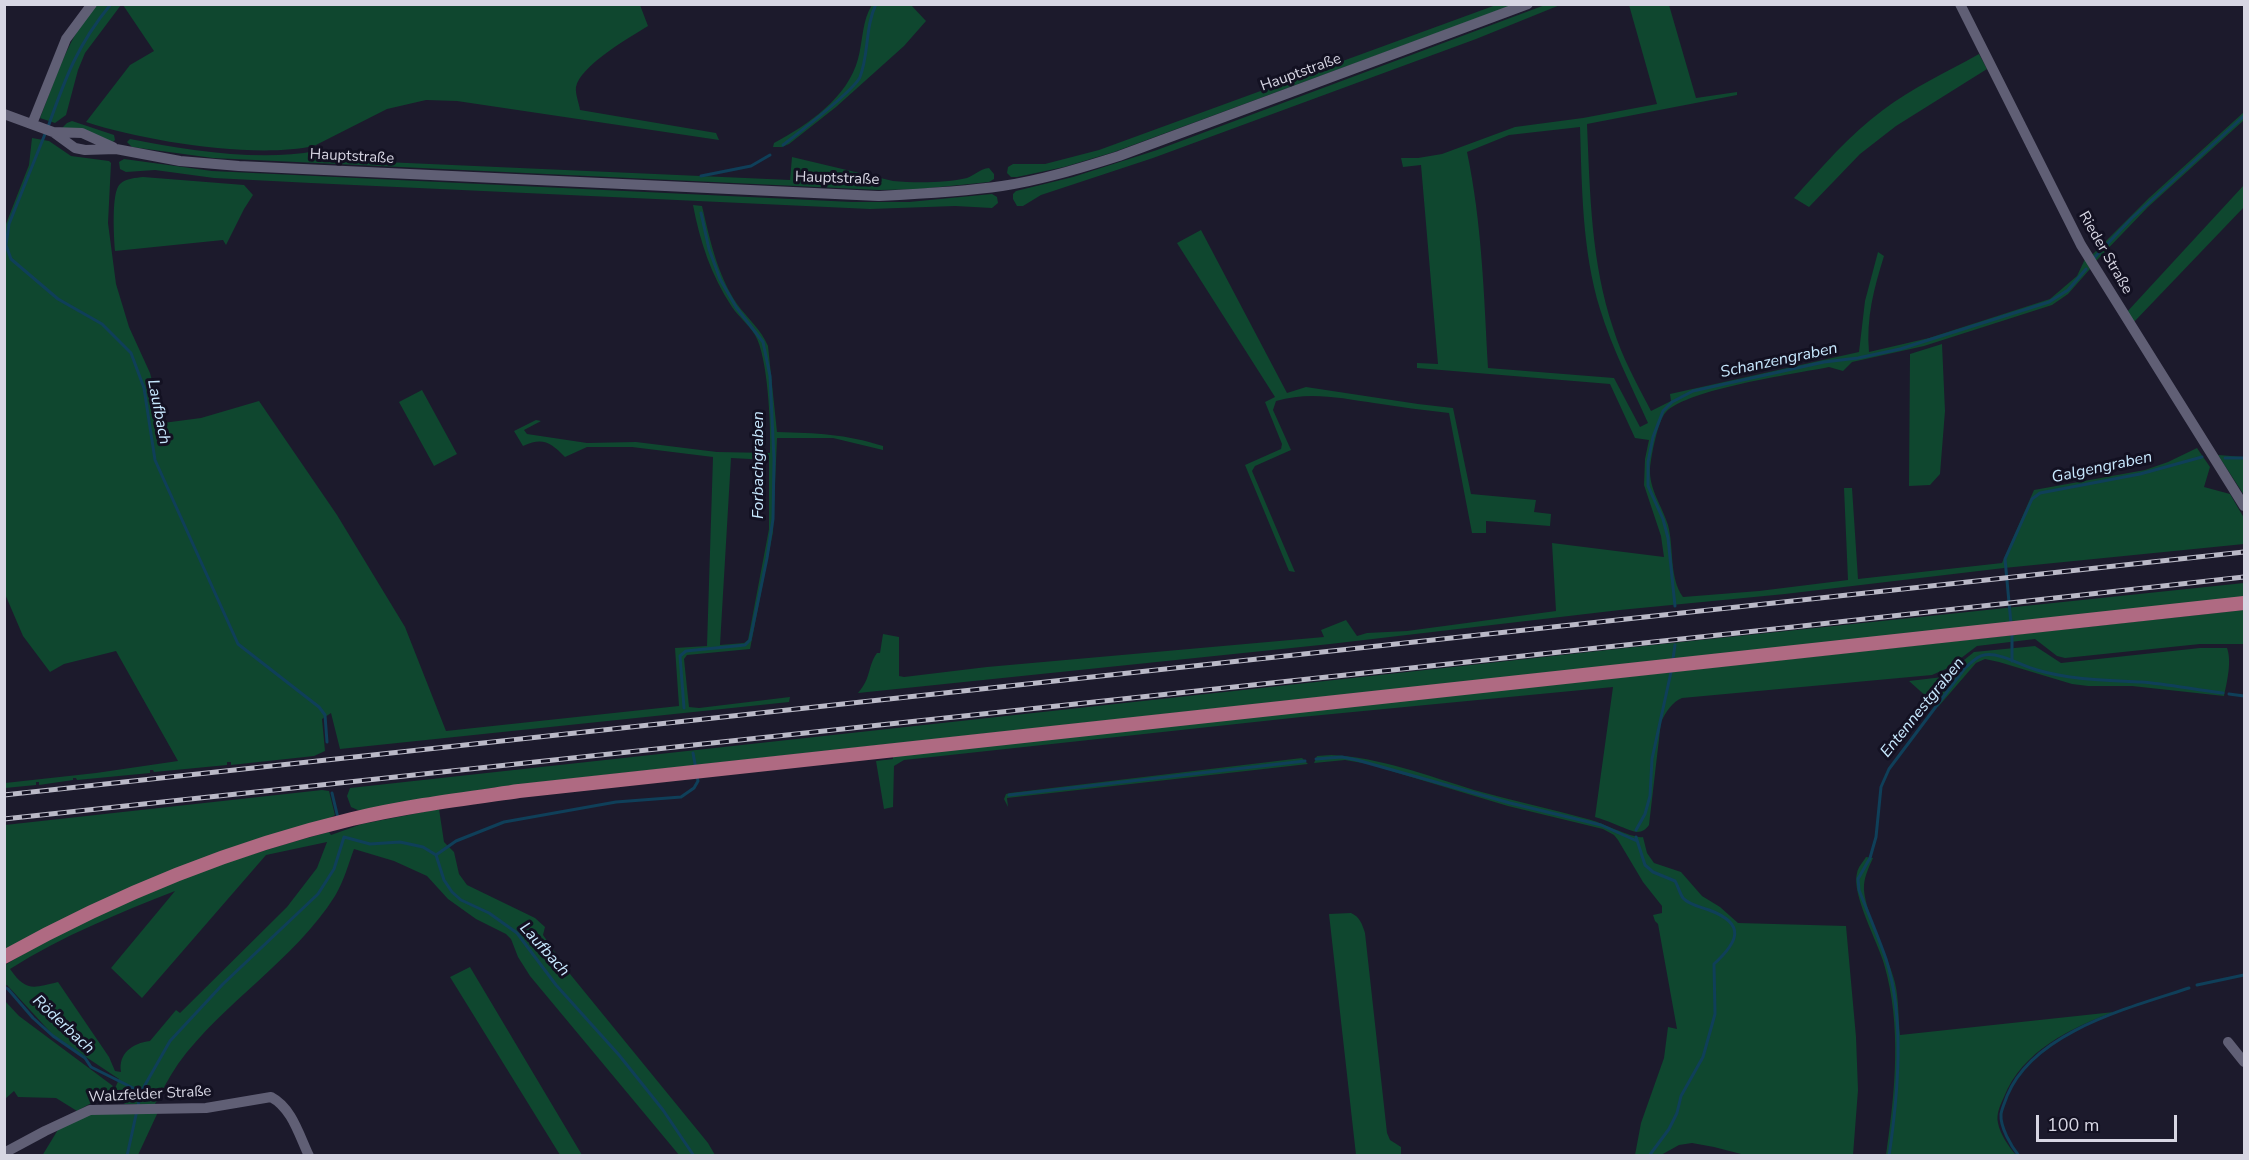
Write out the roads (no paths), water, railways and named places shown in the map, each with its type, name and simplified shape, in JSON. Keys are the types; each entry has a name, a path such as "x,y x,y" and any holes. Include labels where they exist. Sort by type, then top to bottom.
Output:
{"main road":[{"path":"4,957 87,914 159,882 224,857 326,826 432,804 519,791 2244,603"}],"street":[{"path":"45,129 66,39 92,4"},
{"name":"Hauptstraße","path":"4,114 45,129 75,148 116,149 180,161 239,166 878,196 950,192 1004,186 1056,175 1119,156 1528,4"},
{"name":"Rieder Straße","path":"1960,4 2081,245 2244,506"},
{"path":"2228,1042 2244,1062"},
{"name":"Walzfelder Straße","path":"4,1153 90,1110 206,1108 271,1097 283,1104 290,1114 309,1155"}],"waterway":[{"name":"Laufbach","path":"48,127 73,63 89,34 111,4"},
{"name":"Forbachgraben","path":"783,145 837,102 860,77 870,22 876,4"},
{"name":"Schanzengraben","path":"2094,258 2132,218 2244,116"},
{"name":"Laufbach","path":"45,134 9,224 6,245 11,259 58,299 102,324 131,353 144,388 155,460 238,644 319,707 325,715 327,742"},
{"name":"Forbachgraben","path":"701,176 751,166 770,155"},
{"name":"Forbachgraben","path":"684,708 680,656 686,651 745,645 750,640 773,519 774,459 770,376 763,342 736,307 720,279 709,249 701,213"},
{"name":"Schanzengraben","path":"1675,606 1668,538 1663,519 1648,486 1648,462 1653,437 1663,411 1672,402 1693,391 1824,362 1900,349 2049,302 2068,290 2086,269"},
{"name":"Galgengraben","path":"2011,624 2005,559 2032,499 2040,493 2140,474 2202,457"},
{"name":"Galgengraben","path":"2225,458 2244,458"},
{"name":"Galgengraben","path":"2012,634 2012,661"},
{"name":"Schanzengraben","path":"1673,659 1675,645"},
{"name":"Entennestgraben","path":"1889,1156 1897,1082 1896,1006 1886,959 1859,890 1858,879 1870,858 1876,837 1881,787 1889,769 1965,668 1976,658 1984,655 1997,656 2063,676 2151,683 2223,693"},
{"name":"Schanzengraben","path":"1636,830 1645,814 1650,796 1652,759 1671,672"},
{"name":"Entennestgraben","path":"2229,694 2244,696"},
{"name":"Forbachgraben","path":"693,753 696,769"},
{"path":"1316,759 1342,757 1357,760 1510,803 1601,825 1637,841"},
{"path":"1009,795 1305,761"},
{"name":"Forbachgraben","path":"436,855 456,841 504,822 616,802 681,797 694,788 698,781 697,776"},
{"name":"Laufbach","path":"332,793 338,818"},
{"name":"Laufbach","path":"344,837 370,844 400,842 423,847 436,855 444,880 452,892 461,900 489,913 517,933 556,985 619,1055 663,1110 694,1156"},
{"path":"127,1156 141,1092 170,1041 223,984 318,894 334,869 344,837"},
{"name":"Schanzengraben","path":"1636,837 1645,865 1653,872 1675,881 1682,896 1688,902 1721,915 1729,921 1734,927 1735,934 1729,948 1714,964 1715,1014 1703,1057 1681,1096 1677,1113 1669,1129 1649,1156"},
{"path":"2197,985 2244,975"},
{"name":"Röderbach","path":"4,987 33,1018 53,1036 85,1058 91,1067 141,1092"},
{"path":"2019,1156 2004,1130 2001,1114 2007,1096 2020,1074 2038,1055 2060,1039 2111,1014 2189,988"}],"railway":[{"path":"4,795 2244,552"},
{"path":"4,819 2244,577"}]}
